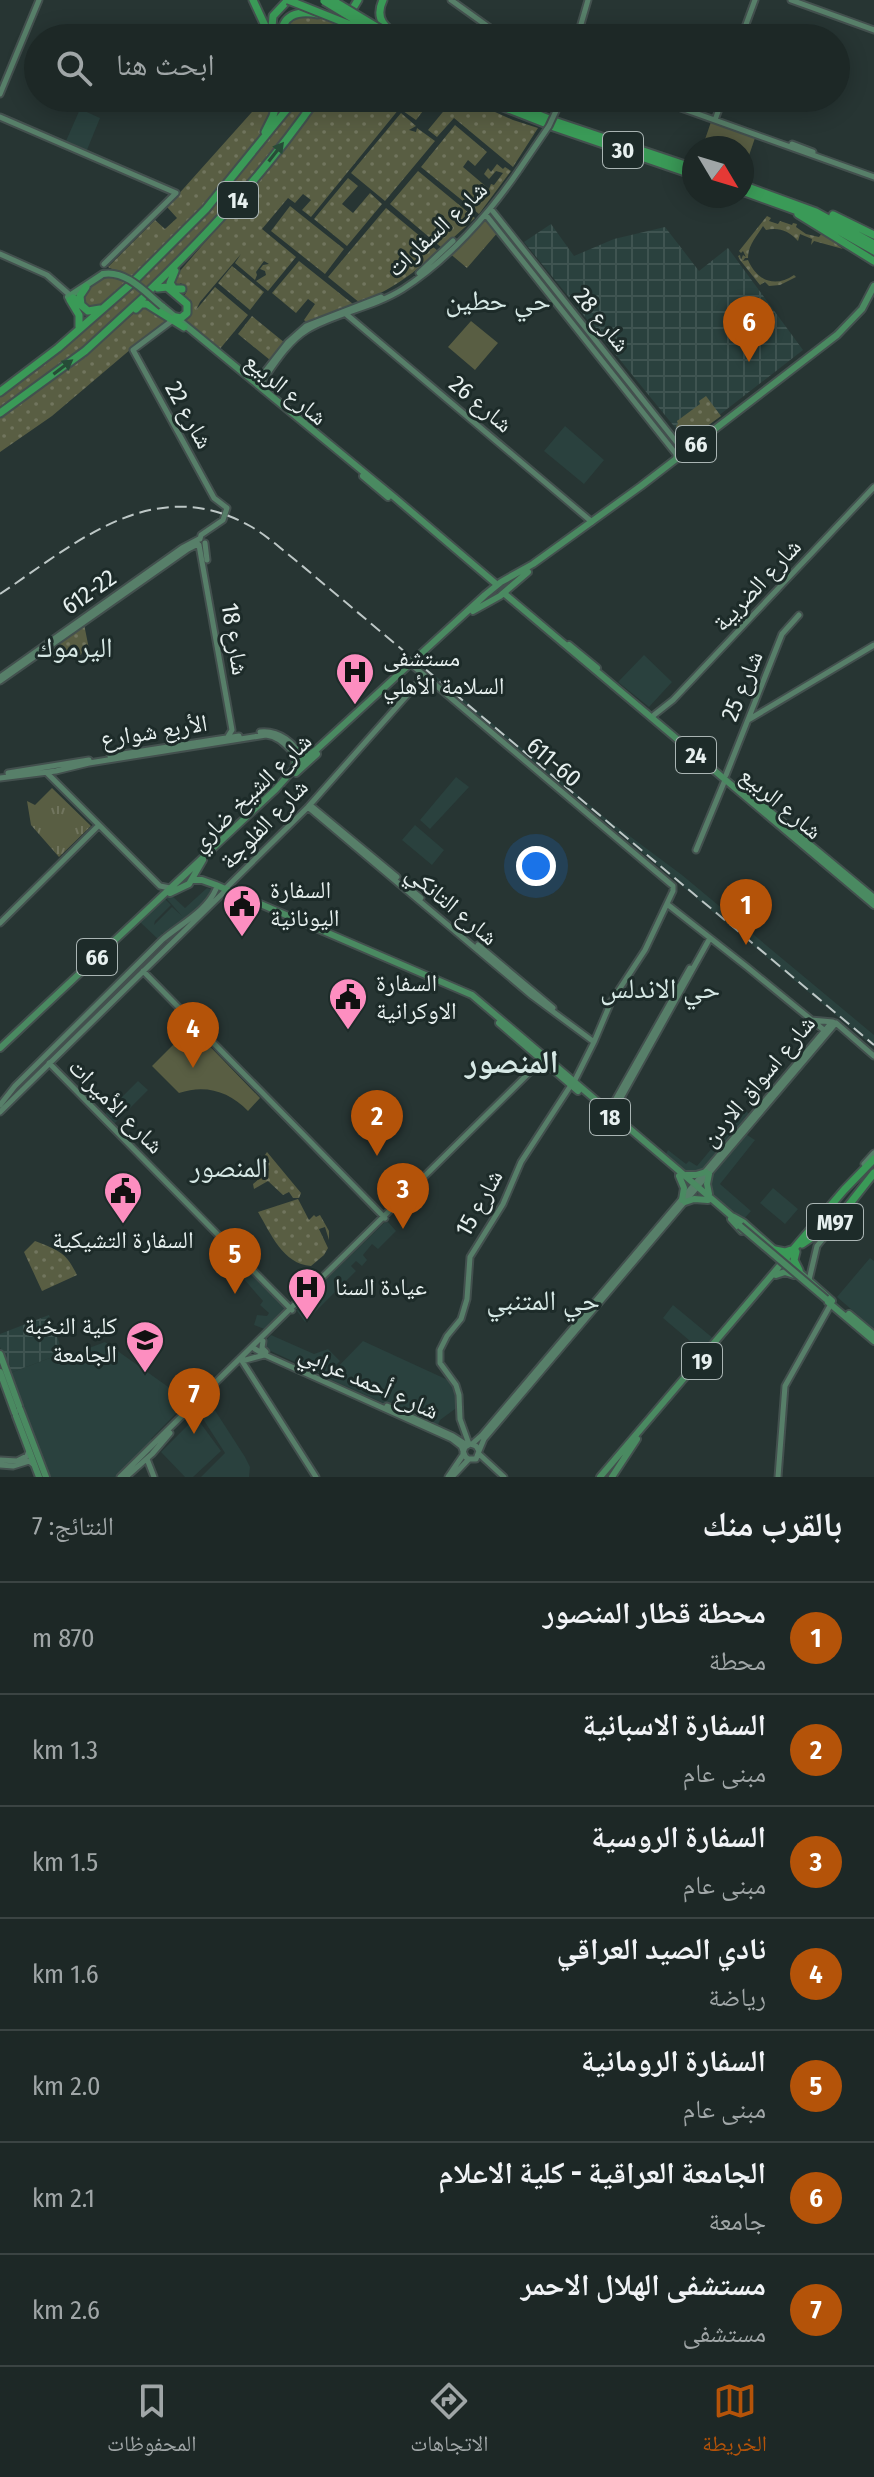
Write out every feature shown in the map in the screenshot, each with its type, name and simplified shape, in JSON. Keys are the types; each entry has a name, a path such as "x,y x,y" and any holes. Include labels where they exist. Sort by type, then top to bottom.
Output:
{"highway":[{"path":"253,0 264,24"},
{"path":"326,0 371,24"},
{"path":"326,0 363,24"},
{"path":"342,24 356,0"},
{"path":"366,24 382,0"},
{"path":"382,0 379,9 383,24"},
{"path":"271,24 279,7 288,1 344,24"},
{"path":"284,24 293,14 306,12 324,15"},
{"name":"14","path":"236,173 268,128 273,112"},
{"name":"14","path":"132,282 176,240 285,112"},
{"name":"14","path":"146,297 250,187 308,112"},
{"name":"30","path":"519,112 682,169"},
{"name":"30","path":"526,112 550,123"},
{"path":"754,193 826,216 874,244"},
{"path":"779,201 813,206 874,235"},
{"path":"779,201 823,221 874,251"},
{"path":"779,201 873,261"},
{"path":"0,413 85,351 158,288 210,231"},
{"path":"173,274 170,280 173,288 182,290 182,297 191,306 186,327"},
{"path":"37,365 132,282"},
{"path":"0,392 37,365 132,282"},
{"path":"82,307 80,299 86,287"},
{"path":"158,288 167,287 187,304 187,313 175,319"},
{"path":"70,297 91,312 100,309"},
{"path":"70,297 79,315 79,327"},
{"path":"146,297 149,305 186,327"},
{"name":"M97","path":"784,1262 874,1156"},
{"name":"M97","path":"795,1250 839,1218 874,1176"},
{"path":"774,1253 795,1250 796,1273"}],"main road":[{"path":"70,297 103,275"},
{"path":"70,297 103,275 112,275 123,279 175,319"},
{"name":"شارع الشيخ ضاري","path":"1,1049 56,991 196,867 418,654 479,604 837,335 862,309 874,286"},
{"name":"شارع الشيخ ضاري","path":"308,758 465,617 485,595 515,584 520,576 661,475 835,339 858,317 874,295"},
{"name":"شارع الربيع","path":"186,327 867,895"},
{"name":"شارع الربيع","path":"186,327 476,568"},
{"path":"476,568 526,612"},
{"path":"501,590 526,612"},
{"name":"شارع الربيع","path":"594,668 713,767"},
{"path":"295,772 294,750 308,758"},
{"name":"شارع الربيع","path":"726,778 771,819 802,839 867,895 874,905"},
{"path":"171,888 198,881 196,867"},
{"name":"18","path":"198,881 469,997 541,1063 610,1112 677,1172"},
{"name":"66","path":"1,1049 167,895 198,881"},
{"path":"94,952 108,946"},
{"path":"1,1049 11,1030"},
{"name":"18","path":"572,1084 829,1301"},
{"path":"677,1172 691,1175 707,1173 709,1199 684,1201 684,1188 677,1172"},
{"name":"18","path":"732,1218 743,1222 796,1273 872,1335"},
{"path":"774,1253 775,1274 796,1273"},
{"name":"19","path":"606,1477 784,1262"},
{"name":"18","path":"796,1273 809,1280 829,1301"},
{"name":"19","path":"606,1477 636,1436 775,1274"},
{"path":"0,1354 42,1477"},
{"path":"0,1372 18,1411"},
{"path":"24,1428 34,1465 42,1477"}],"street":[{"path":"28,24 38,0"},
{"path":"28,24 38,0"},
{"path":"451,0 484,24"},
{"path":"580,24 587,0"},
{"path":"748,24 756,0"},
{"path":"791,0 874,28"},
{"path":"800,0 829,12"},
{"path":"0,87 24,32"},
{"path":"0,94 24,35"},
{"name":"شارع السفارات","path":"257,384 301,329 395,290 486,215 554,112"},
{"path":"693,112 874,175"},
{"path":"696,112 713,119"},
{"path":"713,119 716,112"},
{"path":"0,119 175,194 104,264"},
{"name":"شارع السفارات","path":"266,373 300,335 384,300 421,276 499,199"},
{"name":"شارع 28","path":"491,209 589,344 676,456"},
{"name":"شارع 28","path":"486,215 595,340 685,450"},
{"path":"0,255 47,275 70,297"},
{"name":"شارع 26","path":"346,314 592,522"},
{"name":"شارع 22","path":"175,319 133,350 214,498 227,508"},
{"path":"589,344 595,340"},
{"path":"625,389 630,384"},
{"name":"شارع الضريبة","path":"656,717 874,487"},
{"name":"612-22","path":"0,679 200,542 201,535 223,520 227,508"},
{"name":"شارع 18","path":"200,542 235,731 241,735"},
{"name":"شارع 25","path":"696,850 782,634 799,615"},
{"path":"747,721 874,645"},
{"name":"611-60","path":"412,665 673,886"},
{"name":"شارع 18","path":"224,672 232,730 227,738"},
{"name":"شارع الفلوجة","path":"209,902 225,891 309,806 424,676"},
{"name":"الأربع شوارع","path":"0,776 12,771 46,771 241,735 273,732 285,738 294,750"},
{"name":"الأربع شوارع","path":"0,776 46,771 99,757 266,735 280,739 308,758"},
{"path":"46,771 158,889 160,897"},
{"path":"46,771 95,827 160,886 171,888"},
{"name":"شارع التانكي","path":"309,806 594,1042"},
{"path":"3,918 95,827"},
{"name":"شارع 15","path":"469,1445 460,1419 456,1385 440,1363 440,1350 463,1313 470,1257 503,1204 521,1162 572,1084 611,1002 645,950 673,886"},
{"path":"0,1112 13,1088 142,972 209,902 216,887"},
{"path":"4,1103 48,1064 150,952 209,902"},
{"path":"667,904 826,1032"},
{"path":"610,1112 709,937"},
{"path":"150,952 156,957"},
{"path":"142,972 384,1217"},
{"path":"811,1020 834,1022 874,1056"},
{"name":"شارع اسواق الاردن","path":"597,1303 834,1022"},
{"path":"123,1477 541,1063"},
{"name":"شارع الأميرات","path":"48,1064 291,1310"},
{"path":"809,1280 817,1246 839,1218"},
{"path":"778,1477 785,1386 829,1301"},
{"path":"450,1477 469,1445 482,1435 597,1303"},
{"path":"450,1477 476,1456 484,1439 597,1303"},
{"path":"138,1468 291,1310"},
{"path":"242,1361 266,1354 262,1348 263,1341"},
{"name":"شارع أحمد عرابي","path":"253,1347 266,1354 452,1439 461,1446 463,1454 476,1456 476,1446 266,1354"},
{"path":"242,1361 316,1477"},
{"path":"153,1477 148,1454 166,1433"},
{"path":"456,1437 463,1437 465,1433"},
{"path":"0,1462 17,1461 27,1456 29,1450"},
{"path":"151,1467 155,1451"},
{"path":"476,1456 501,1477"},
{"path":"138,1459 147,1459"},
{"path":"0,1462 18,1466 29,1461 34,1465"},
{"path":"123,1477 145,1465 151,1467"}],"shaded area":[{"path":"79,112 100,118 87,150 66,141"},
{"path":"551,224 574,256 614,239 665,227 699,271 728,248 803,350 686,441 524,242"},
{"path":"565,426 604,460 584,484 544,451"},
{"path":"644,655 672,682 649,707 618,682"},
{"path":"419,662 604,817 682,875 874,1035 874,1047 492,727"},
{"path":"456,777 469,787 430,829 420,820"},
{"path":"415,825 444,850 432,865 402,840"},
{"path":"207,888 214,890 212,896 166,936 161,932 165,937 160,941 140,922 165,899 171,905 154,925 172,907 182,916 166,898 170,894 185,908"},
{"path":"138,1081 148,1090 113,1125 106,1113"},
{"path":"744,1110 751,1115 702,1172 682,1171 665,1156 668,1150 686,1164 689,1161 697,1166"},
{"path":"744,1133 755,1140 720,1184 751,1211 743,1220 713,1194 711,1177"},
{"path":"773,1188 798,1209 785,1224 760,1203"},
{"path":"388,1222 396,1231 378,1249 372,1244 363,1255 367,1260 362,1266 356,1261 351,1266 356,1271 305,1322 297,1311 298,1307"},
{"path":"870,1258 874,1261 874,1329 837,1297"},
{"path":"250,1272 285,1306 286,1310 267,1330 254,1325 257,1315 267,1316 269,1313 260,1305 263,1301 243,1278"},
{"path":"673,1305 714,1339 703,1352 663,1318"},
{"path":"49,1315 63,1353 10,1373 0,1347 0,1334"},
{"path":"271,1335 314,1354 328,1349 340,1361 325,1376 264,1348 264,1342"},
{"path":"363,1341 450,1381 455,1386 459,1406 440,1420 437,1427 327,1378"},
{"path":"105,1342 188,1401 151,1439 153,1443 117,1477 49,1477 10,1373 63,1353 65,1357"},
{"path":"207,1398 245,1457 250,1467 249,1477 201,1477 225,1453 196,1408"},
{"path":"196,1417 221,1451 193,1477 185,1477 161,1452"}],"green space":[{"path":"314,15 339,22 286,24 292,16"},
{"path":"252,112 272,112 266,129 254,145 182,232 101,306 93,310 82,302 91,286 118,272 108,267 155,220 165,229 177,218 167,207"},
{"path":"288,112 304,112 250,183 190,250 84,349 0,411 0,395 43,363 213,204"},
{"path":"312,112 397,112 311,217 302,210 311,200 303,194 295,203 288,198 262,229 296,257 268,291 256,281 266,275 260,269 269,264 264,261 256,272 255,280 235,263 241,254 200,302 196,310 215,287 248,315 219,350 186,321 192,308 184,296 187,291 181,283 175,288 173,279 264,174"},
{"path":"404,112 422,112 416,120"},
{"path":"443,112 495,112 538,128 513,167 454,118 437,137 428,130"},
{"path":"401,113 416,126 409,130 416,132 417,128 435,141 385,201 351,173"},
{"path":"712,119 756,135 754,141 754,136 706,136"},
{"path":"455,125 487,152 475,166 468,160 463,167 489,189 503,173 496,171 489,179 484,174 488,168 491,172 497,164 511,171 479,214 421,167"},
{"path":"418,171 475,218 442,248 390,204"},
{"path":"348,178 358,186 342,204 353,213 370,193 382,204 347,246 314,219"},
{"path":"290,206 344,249 325,274 271,231"},
{"path":"386,208 438,251 401,281 360,303 328,277"},
{"path":"487,216 499,231 467,268 448,252"},
{"path":"767,216 771,218 769,221 778,224 780,221 797,224 796,227 806,234 819,237 822,233 843,249 814,241 811,245 812,239 800,234 798,241 784,231 766,230 763,226 751,245 748,258 743,261 748,260 756,273 773,282 796,277 780,285 769,286 765,282 760,285 740,260 738,256 741,260 743,255 746,257 743,251 739,251"},
{"path":"299,261 353,304 307,323 304,320 315,304 308,299 296,313 272,293"},
{"path":"232,266 264,292 250,310 218,283"},
{"path":"143,305 170,321 131,349 52,416 0,452 0,417 106,338"},
{"path":"252,316 285,343 270,360 238,334"},
{"path":"471,321 498,343 475,370 448,347"},
{"path":"706,396 721,416 684,443 676,432 677,421"},
{"path":"84,624 90,654 82,652 81,655 50,659 42,654"},
{"path":"52,788 91,826 59,857 31,825 27,801 35,805"},
{"path":"189,1029 193,1029 260,1098 248,1111 233,1098 216,1091 198,1089 179,1093 152,1066"},
{"path":"267,1152 301,1193 299,1198 293,1198 289,1192 283,1195 268,1181 254,1189 253,1184 269,1170 263,1158"},
{"path":"298,1199 309,1220 314,1215 320,1215 329,1231 329,1240 325,1227 319,1229 328,1248 311,1266 285,1254 258,1212"},
{"path":"35,1241 60,1253 77,1275 42,1291 24,1252"}],"railway":[{"path":"0,594 87,536 149,510 181,507 215,511 250,526 294,559 874,1045"}],"place":[{"name":"الجامعة العراقية - كلية الاعلام","path":"749,362"},
{"name":"مستشفى السلامة الأهلي","path":"355,706"},
{"name":"السفارة اليونانية","path":"242,938"},
{"name":"محطة قطار المنصور","path":"746,945"},
{"name":"السفارة الاوكرانية","path":"348,1031"},
{"name":"نادي الصيد العراقي","path":"193,1068"},
{"name":"السفارة الاسبانية","path":"377,1156"},
{"name":"السفارة التشيكية","path":"123,1225"},
{"name":"السفارة الروسية","path":"403,1229"},
{"name":"السفارة الرومانية","path":"235,1294"},
{"name":"عيادة السنا","path":"307,1321"},
{"name":"كلية النخبة الجامعة","path":"145,1374"},
{"name":"مستشفى الهلال الاحمر","path":"194,1434"}],"district":[{"name":"حي حطين","path":"498,300"},
{"name":"اليرموك","path":"75,647"},
{"name":"حي الاندلس","path":"660,988"},
{"name":"المنصور","path":"512,1062"},
{"name":"المنصور","path":"229,1167"},
{"name":"حي المتنبي","path":"543,1300"}]}
